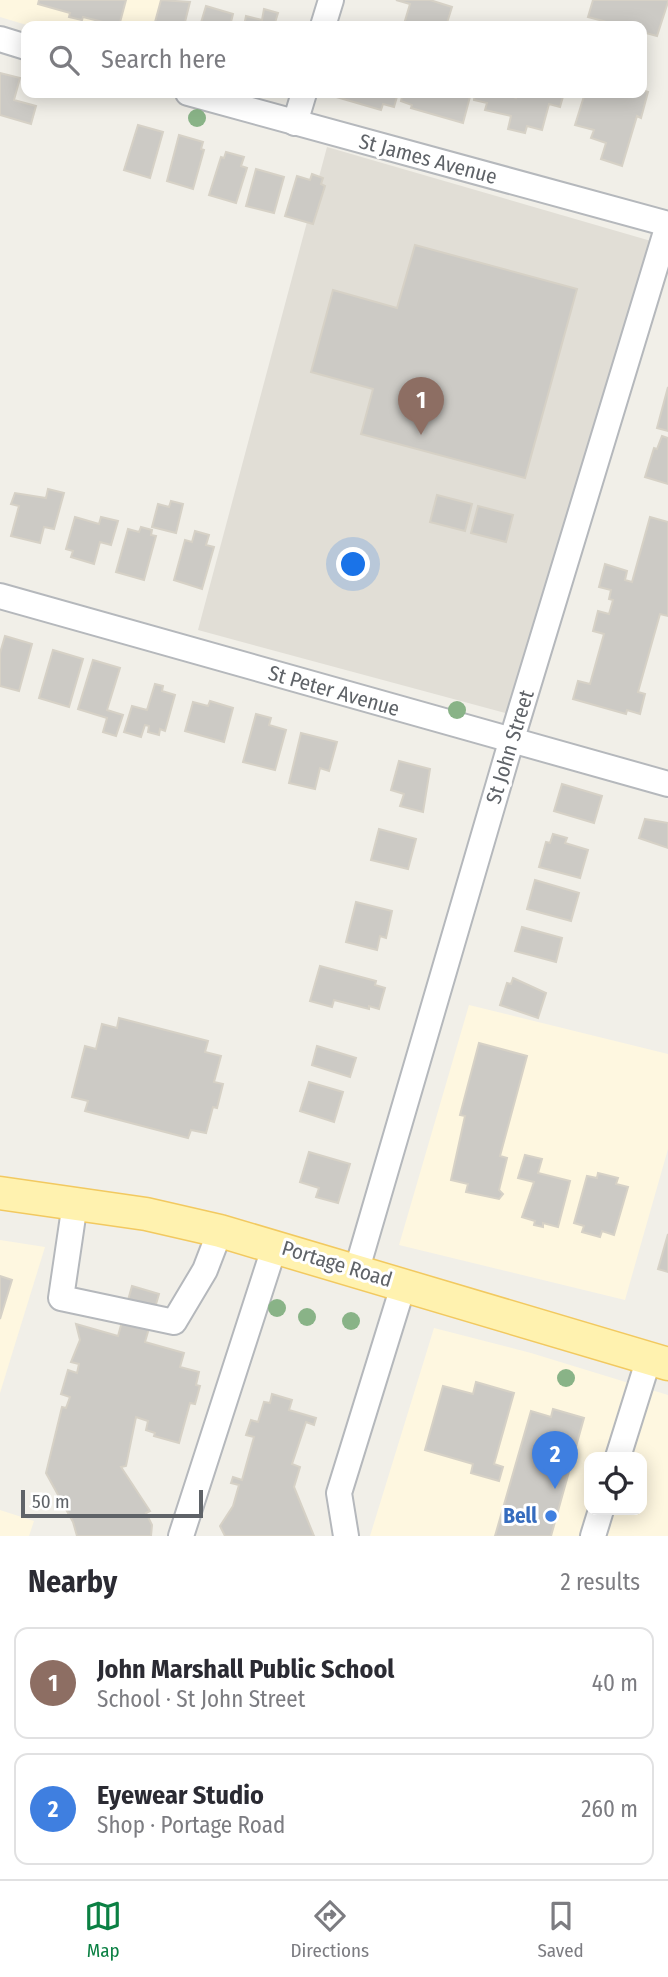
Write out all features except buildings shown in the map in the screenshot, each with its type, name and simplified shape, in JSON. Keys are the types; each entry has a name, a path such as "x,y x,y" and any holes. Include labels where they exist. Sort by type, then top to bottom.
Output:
{"main road":[{"name":"Portage Road","path":"0,1193 146,1214 275,1245 659,1361"}],"street":[{"path":"325,21 331,0"},
{"path":"0,39 21,45"},
{"name":"St James Avenue","path":"206,98 668,225"},
{"path":"295,123 302,98"},
{"name":"St John Street","path":"356,1269 511,742 668,225"},
{"name":"St Peter Avenue","path":"0,596 511,742 668,784"},
{"path":"75,1203 61,1298 174,1322 205,1270 219,1231"},
{"path":"181,1536 275,1245"},
{"path":"346,1536 339,1493 404,1283"},
{"path":"620,1452 659,1361"},
{"path":"593,1536 599,1515"}],"shaded area":[{"path":"0,0 161,0 155,21 21,21 21,23 0,17"},
{"path":"327,147 651,241 509,714 198,630"},
{"path":"469,1005 668,1054 668,1149 625,1300 399,1245"},
{"path":"0,1240 45,1247 0,1393"},
{"path":"434,1328 531,1353 668,1395 668,1536 370,1536"},
{"path":"0,1510 34,1521 29,1536 0,1536"}],"place":[{"name":"John Marshall Public School","path":"421,435"},
{"name":"Eyewear Studio","path":"555,1489"},
{"name":"Bell","path":"551,1516"}]}
